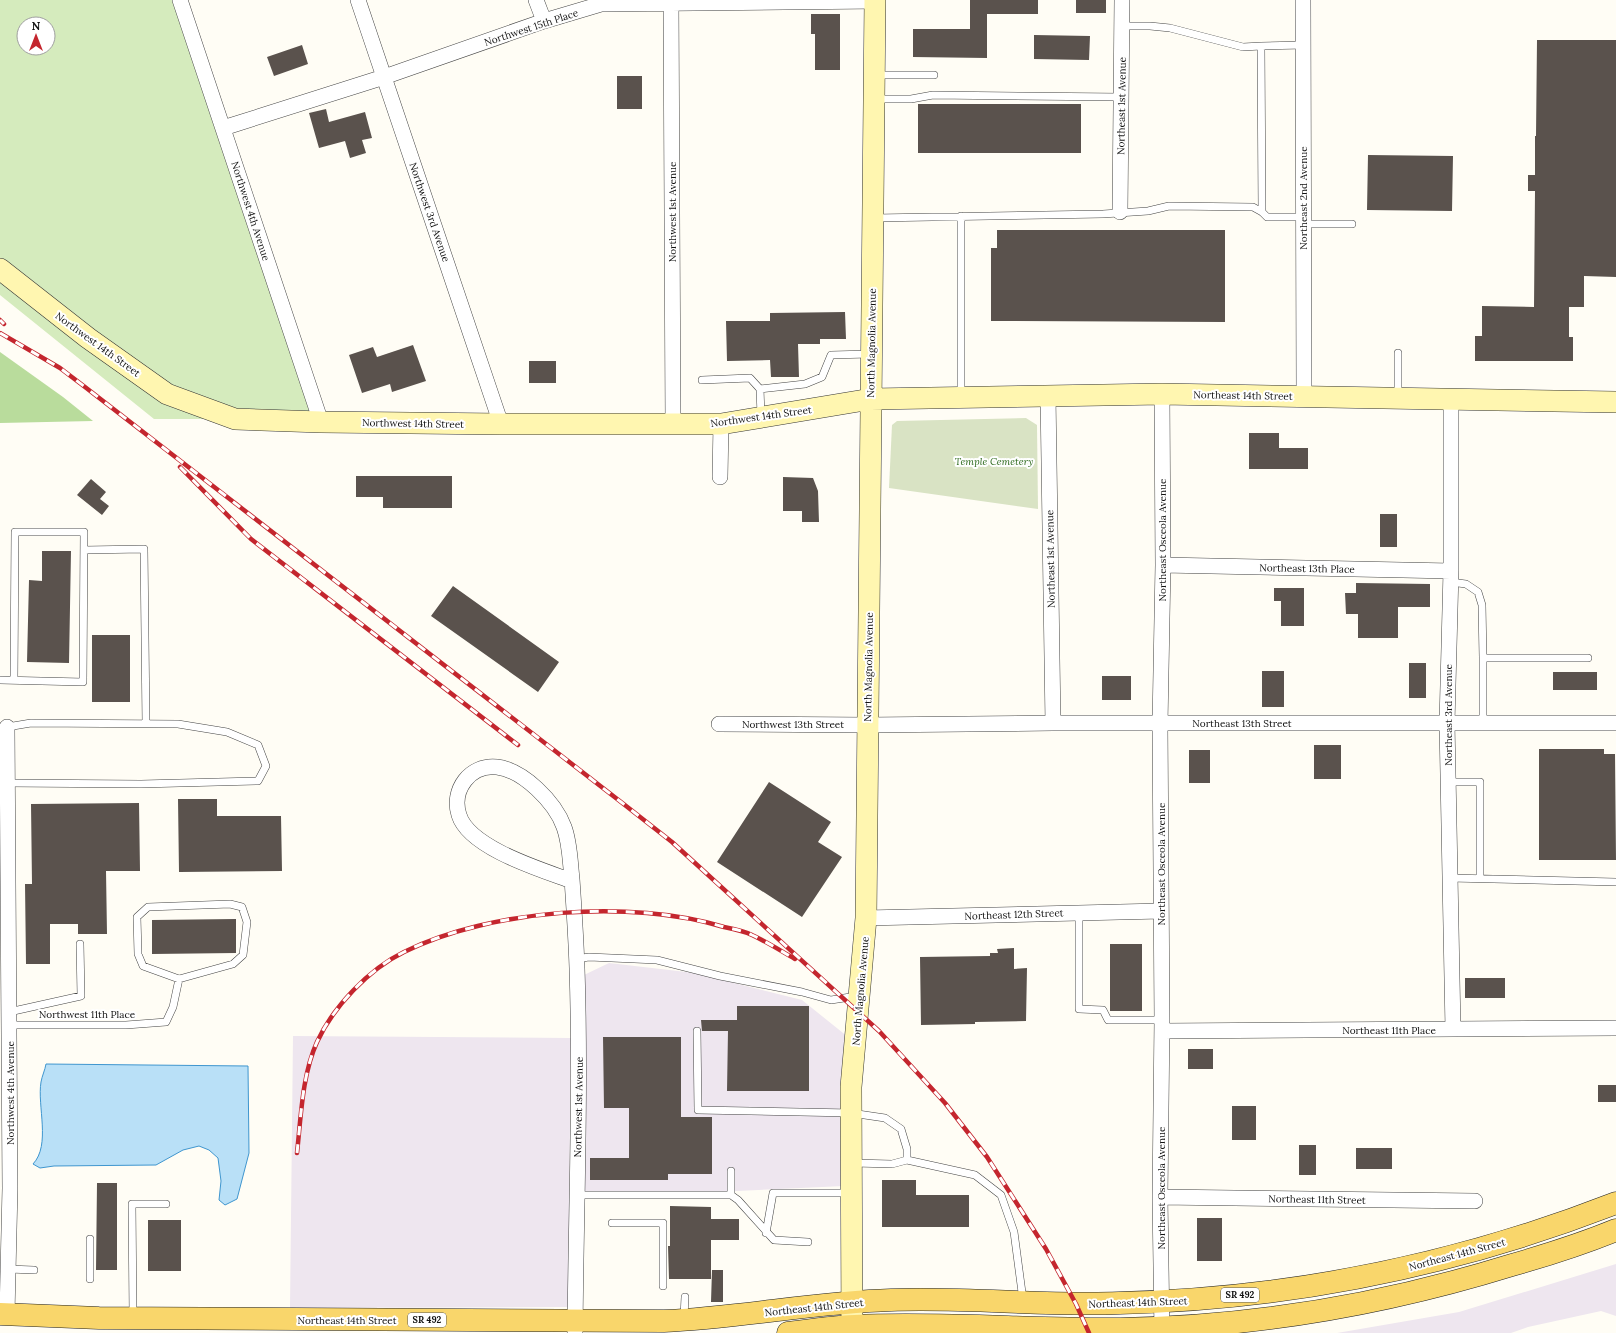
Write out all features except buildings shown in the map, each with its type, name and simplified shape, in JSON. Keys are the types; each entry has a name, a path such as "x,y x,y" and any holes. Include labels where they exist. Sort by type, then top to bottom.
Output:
{"main road":[{"name":"Northeast 14th Street","path":"4,1314 133,1319 575,1327 722,1318 853,1302 942,1300 1076,1304 1162,1302 1281,1291 1391,1272 1433,1262 1518,1238 1616,1203"},
{"path":"788,1333 852,1330 944,1329 1162,1330 1291,1315 1390,1298 1487,1273 1546,1255 1616,1230"}],"street":[{"name":"Northwest 4th Avenue","path":"180,0 321,422"},
{"name":"Northwest 3rd Avenue","path":"358,0 502,424"},
{"path":"536,0 544,21"},
{"name":"Northwest 15th Place","path":"223,128 384,77 544,21 601,4 875,0"},
{"name":"North Magnolia Avenue","path":"852,1330 851,1087 866,918 875,0"},
{"name":"Northeast 1st Avenue","path":"1120,212 1122,0"},
{"name":"Northeast 2nd Avenue","path":"1302,0 1304,396"},
{"name":"Northwest 1st Avenue","path":"671,2 673,424"},
{"name":"Northwest 14th Street","path":"0,269 88,338 167,394 235,419 321,422 502,424 721,424 871,399"},
{"name":"Northeast 14th Street","path":"871,399 1162,394 1616,402"},
{"name":"Northeast Osceola Avenue","path":"1162,394 1163,565 1160,724 1162,1026 1160,1197 1162,1330"},
{"name":"Northeast 1st Avenue","path":"1048,396 1053,723"},
{"name":"Northeast 3rd Avenue","path":"1451,400 1447,723 1453,1030"},
{"path":"720,477 721,424"},
{"name":"Northeast 13th Place","path":"1163,565 1450,577"},
{"name":"Northeast 13th Street","path":"867,725 1053,723 1616,723"},
{"name":"Northwest 13th Street","path":"719,724 867,725"},
{"name":"Northwest 4th Avenue","path":"4,1314 8,1269 10,1188 5,779 7,727"},
{"name":"Northwest 1st Avenue","path":"572,881 504,854 470,832 460,819 457,805 460,789 468,776 484,767 508,770 521,778 545,798 555,810 568,839 572,881 575,913 579,1033 575,1327"},
{"name":"Northeast 12th Street","path":"866,918 1161,911"},
{"name":"Northeast 11th Place","path":"1162,1026 1453,1030 1616,1028"},
{"name":"Northeast 11th Street","path":"1160,1197 1474,1201"}],"lane":[{"path":"1122,26 1170,28 1242,47 1303,45"},
{"path":"1260,46 1262,212"},
{"path":"874,76 934,74"},
{"path":"874,99 911,99 933,95 1121,97"},
{"path":"873,218 1103,214 1148,211 1169,206 1185,206 1253,207 1262,212 1266,217 1352,224"},
{"path":"961,216 961,398"},
{"path":"1398,353 1398,398"},
{"path":"760,389 805,384 822,377 831,355 871,354"},
{"path":"702,380 750,378 760,389 762,417"},
{"path":"0,680 83,682 84,532 15,532 14,680"},
{"path":"84,550 144,549 146,724"},
{"path":"1450,577 1466,584 1478,592 1482,605 1483,723"},
{"path":"1483,658 1588,658"},
{"path":"5,779 141,784 258,781 266,766 258,746 227,732 178,724 31,723 7,727"},
{"path":"1448,782 1480,782 1480,878"},
{"path":"1450,878 1616,882"},
{"path":"230,904 242,907 247,922 243,955 234,964 179,979 143,966 138,954 137,917 148,907 230,904"},
{"path":"1079,913 1079,1009 1103,1010 1108,1020 1162,1026"},
{"path":"9,1018 80,996 80,944"},
{"path":"576,959 589,957 657,960 720,976 802,992 831,1000 859,996"},
{"name":"Northwest 11th Place","path":"9,1018 126,1025 166,1022 173,1008 179,979"},
{"path":"697,1031 698,1110 851,1114 885,1118 901,1129 907,1149 907,1160"},
{"path":"852,1164 892,1164 907,1160 975,1176 1001,1194 1014,1232 1024,1302"},
{"path":"731,1171 731,1195"},
{"path":"766,1233 773,1193 852,1193"},
{"path":"577,1194 731,1195 738,1200 766,1233 774,1240 808,1242"},
{"path":"133,1319 132,1204 166,1204"},
{"path":"612,1223 663,1223 663,1286"},
{"path":"90,1239 90,1279"},
{"path":"8,1269 34,1270"},
{"path":"684,1320 685,1297"}],"shaded area":[{"path":"609,963 695,973 802,1000 848,1037 844,1186 584,1198 586,1034 584,975"},
{"path":"293,1036 571,1038 568,1307 290,1308"},
{"path":"1616,1264 1616,1316 1601,1311 1528,1327 1511,1333 1337,1333 1459,1312"}],"green space":[{"path":"0,0 172,0 310,413 236,411 170,386 92,331 0,259"},
{"path":"0,280 211,419 154,419 0,295"},
{"path":"0,352 63,397 93,421 0,423"},
{"name":"Temple Cemetery","path":"1026,418 1037,425 1038,509 889,488 892,425 897,421"}],"water":[{"path":"46,1064 248,1066 249,1153 237,1199 225,1205 219,1200 221,1181 218,1158 209,1150 199,1146 183,1150 156,1165 54,1166 40,1168 33,1164 41,1147 42,1125 40,1092 41,1080"}],"railway":[{"path":"0,320 4,324"},
{"path":"0,333 60,368 672,842 879,1031 945,1103 987,1157 1046,1249 1076,1304 1089,1333"},
{"path":"180,467 251,539 518,745"},
{"path":"297,1153 303,1096 308,1068 317,1042 332,1016 353,990 378,968 404,952 439,937 478,926 519,918 562,913 605,911 647,913 687,918 742,931 795,959"}]}
